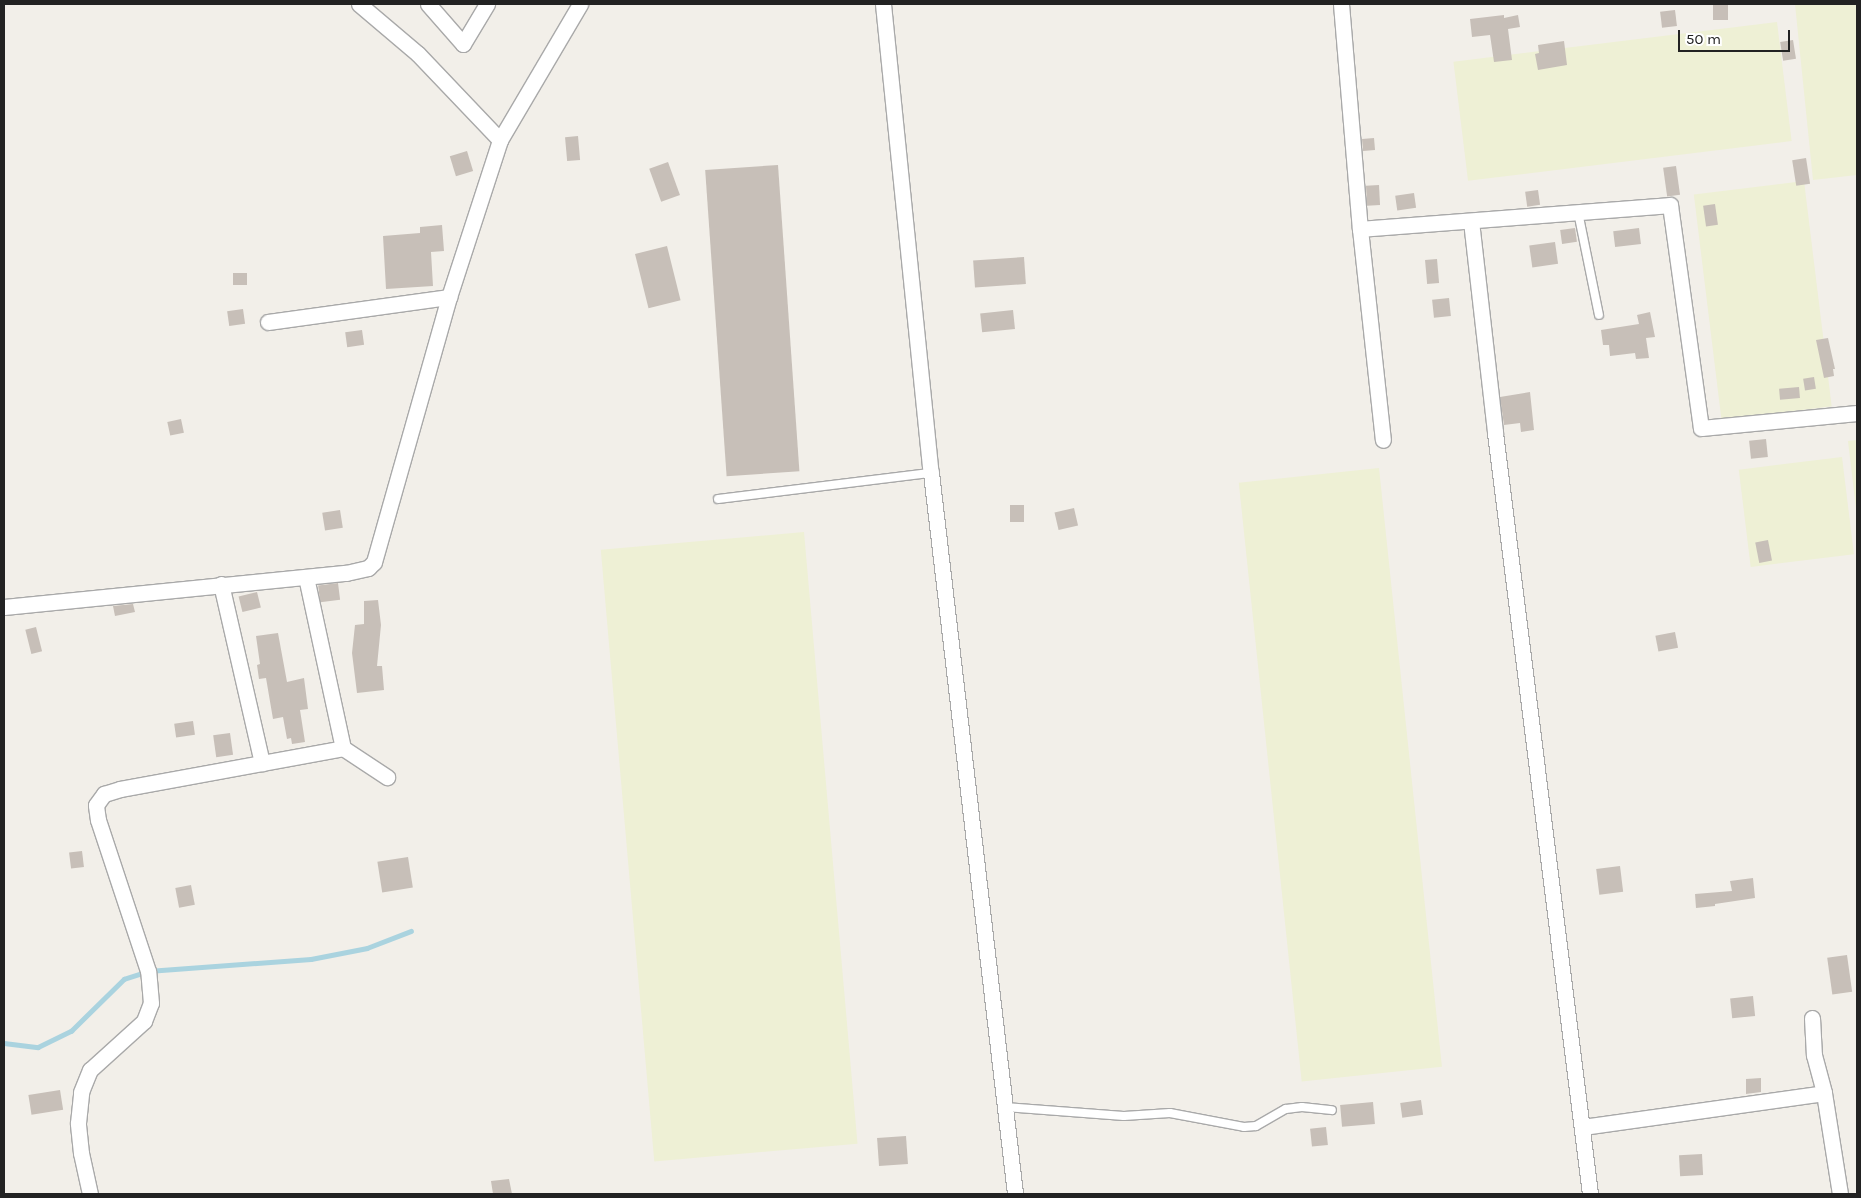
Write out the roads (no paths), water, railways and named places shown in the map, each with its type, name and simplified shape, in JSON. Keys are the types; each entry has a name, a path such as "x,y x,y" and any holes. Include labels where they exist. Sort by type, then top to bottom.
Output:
{"street":[{"path":"359,4 373,11 418,54 500,140"},
{"path":"428,4 463,44 487,4"},
{"path":"4,607 359,571 368,568 374,562 448,297 500,140 580,4"},
{"path":"883,4 930,473 1015,1194"},
{"path":"1341,4 1360,229 1383,440"},
{"path":"1360,229 1670,205 1701,428 1857,413"},
{"path":"1471,221 1495,433 1590,1194"},
{"path":"268,322 448,297"},
{"path":"306,577 343,748"},
{"path":"221,584 262,763"},
{"path":"90,1194 81,1153 78,1122 81,1092 90,1070 144,1022 151,1003 148,972 98,820 96,805 104,794 120,789 343,748 387,777"},
{"path":"1812,1018 1814,1055 1824,1092 1840,1194"},
{"path":"1583,1127 1824,1092"}],"lane":[{"path":"1578,212 1599,315"},
{"path":"718,499 930,473"},
{"path":"1005,1108 1124,1116 1170,1113 1244,1127 1256,1126 1286,1109 1302,1107 1332,1110"}],"waterway":[{"path":"4,1043 38,1047 71,1031 124,979 148,971 311,959 367,948 411,931"}]}
